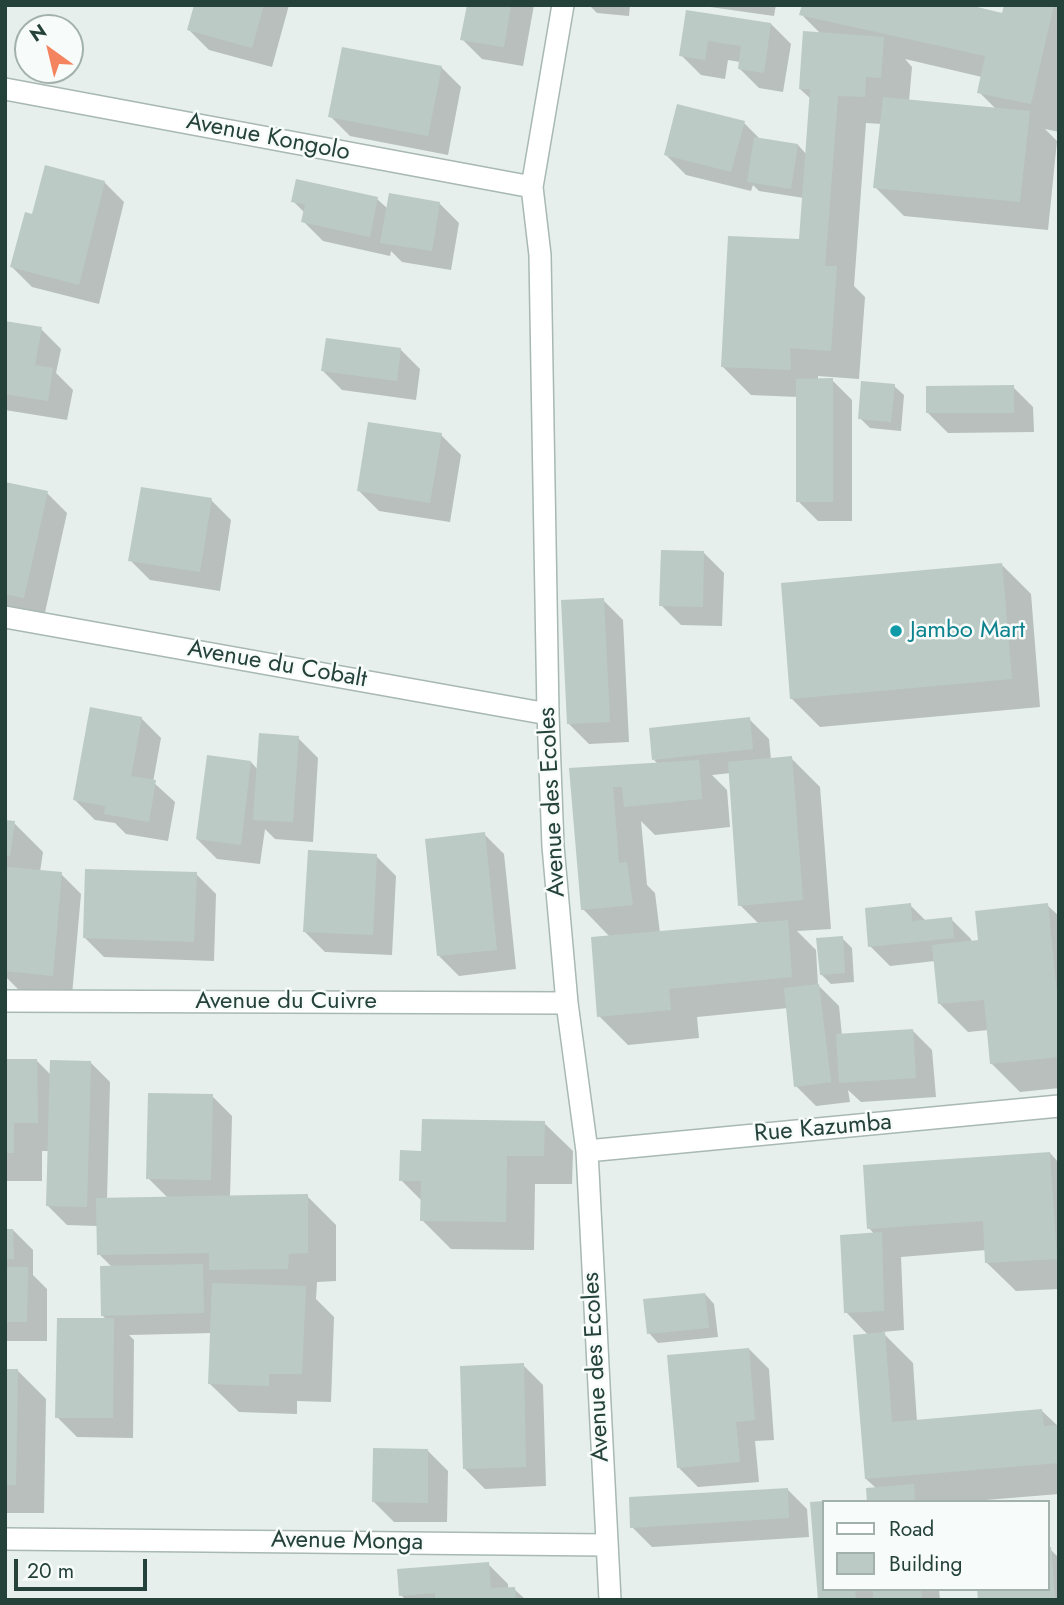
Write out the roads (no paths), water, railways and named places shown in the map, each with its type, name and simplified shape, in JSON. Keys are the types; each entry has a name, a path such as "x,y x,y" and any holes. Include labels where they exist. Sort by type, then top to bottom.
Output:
{"street":[{"name":"Avenue des Ecoles","path":"563,5 532,187 540,255 553,846 567,1003 587,1151 605,1545 610,1600"},
{"name":"Avenue Kongolo","path":"5,89 532,187"},
{"name":"Avenue du Cobalt","path":"5,617 548,714"},
{"name":"Avenue du Cuivre","path":"5,1000 567,1003"},
{"name":"Rue Kazumba","path":"587,1151 1059,1106"},
{"name":"Avenue Monga","path":"5,1539 605,1545"}],"place":[{"name":"Jambo Mart","path":"896,631"}]}
